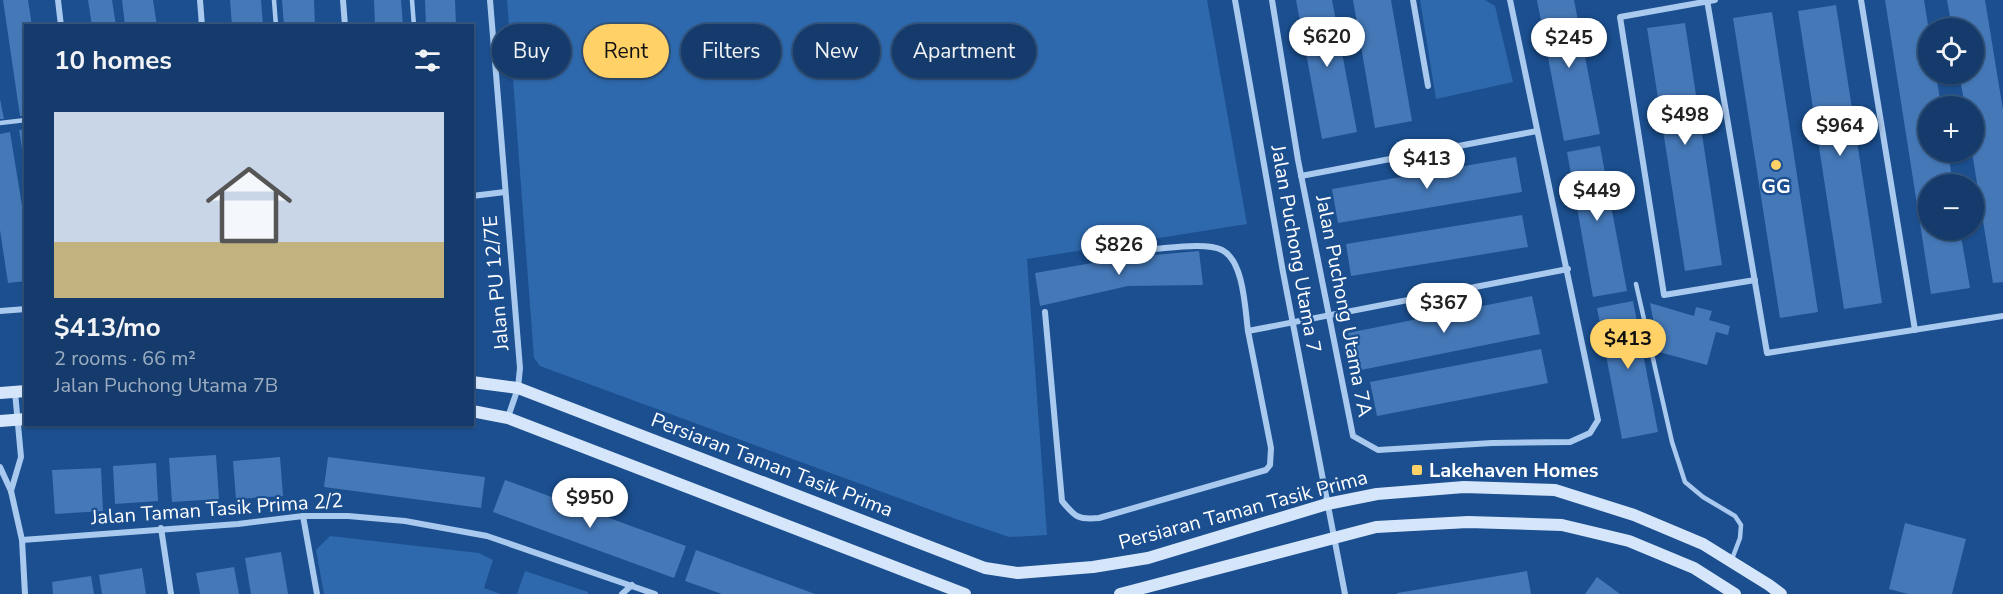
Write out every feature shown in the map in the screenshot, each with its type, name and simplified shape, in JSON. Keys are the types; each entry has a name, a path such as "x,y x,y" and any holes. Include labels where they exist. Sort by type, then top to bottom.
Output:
{"main road":[{"name":"Persiaran Taman Tasik Prima","path":"474,382 518,388 985,568 1018,573 1093,567 1148,558 1327,504 1377,494 1464,487 1555,490 1634,515 1703,544 1781,594"},
{"path":"0,393 20,391"},
{"path":"474,411 508,418 964,594"},
{"path":"0,421 22,419"},
{"path":"1120,594 1376,527 1468,522 1562,525 1629,541 1695,568 1735,594"}],"street":[{"path":"58,0 61,24"},
{"path":"200,0 202,24"},
{"path":"344,0 345,24"},
{"name":"Jalan PU 12/7E","path":"490,0 520,368 518,388 508,418"},
{"name":"Jalan Puchong Utama 7","path":"1235,0 1292,322 1345,594"},
{"name":"Jalan Puchong Utama 7A","path":"1272,0 1301,176 1353,436 1378,450 1492,442 1570,442 1590,433 1598,420 1568,269"},
{"path":"1413,0 1428,86"},
{"path":"1248,331 1568,269 1510,0"},
{"path":"1755,280 1664,295 1620,17 1710,0 1767,352 2003,316"},
{"path":"1861,0 1915,330"},
{"path":"1301,176 1537,131"},
{"path":"474,196 505,192"},
{"path":"1045,312 1062,501 1077,518 1099,518 1266,470 1270,465 1271,448 1236,263 1222,250 1206,247 1152,249"},
{"path":"0,311 24,309"},
{"path":"11,491 21,457 20,391"},
{"path":"0,467 11,491 21,540 25,594"},
{"path":"303,516 317,594"},
{"name":"Jalan Taman Tasik Prima 2/2","path":"21,540 238,524 303,516 348,516 405,521 487,536 655,594"},
{"path":"161,528 171,594"},
{"path":"621,594 632,585"}],"lane":[{"path":"274,0 276,24"},
{"path":"412,0 414,24"},
{"path":"0,123 24,120"},
{"path":"1636,284 1670,433 1685,482 1703,497 1735,516 1741,525 1740,538 1731,562"}],"shaded area":[{"path":"507,0 1207,0 1247,224 1027,259 1047,535 1009,537 540,366 534,358 513,78 571,78 571,24 509,24"},
{"path":"1420,0 1485,0 1495,6 1513,82 1436,99"},
{"path":"330,536 479,553 493,560 484,588 501,594 324,594 316,550"},
{"path":"525,571 588,592 588,594 517,594"}],"building":[{"path":"3,0 28,0 32,24 24,24 24,116 20,116"},
{"path":"88,0 112,0 116,24 92,24"},
{"path":"122,0 153,0 157,24 125,24"},
{"path":"230,0 261,0 263,24 232,24"},
{"path":"282,0 314,0 315,24 284,24"},
{"path":"374,0 401,0 403,24 375,24"},
{"path":"425,0 455,0 456,24 426,24"},
{"path":"1296,0 1332,0 1357,132 1322,139"},
{"path":"1353,0 1391,0 1412,121 1375,128"},
{"path":"1537,0 1574,0 1600,134 1564,141"},
{"path":"1885,0 1924,0 1927,18 1918,18 1918,84 1938,84 1939,96 1918,96 1918,162 1950,162 1951,174 1918,174 1918,211"},
{"path":"1947,0 1985,0 2003,110 2003,282 1993,283 1984,227 1984,174 1976,174 1974,162 1984,162 1984,96 1963,96 1961,84 1984,84 1984,18 1950,18"},
{"path":"1836,5 1882,303 1844,309 1798,11"},
{"name":"GG","path":"1772,12 1818,312 1780,318 1733,18"},
{"path":"1685,23 1722,265 1685,271 1647,28"},
{"path":"0,99 4,119 0,119"},
{"path":"24,129 24,162 19,130"},
{"path":"10,132 24,218 24,281 8,283 0,230 0,134"},
{"path":"1600,146 1627,291 1593,297 1567,152"},
{"path":"1516,157 1522,192 1338,223 1332,189"},
{"path":"1522,215 1528,247 1351,276 1346,244"},
{"path":"1923,240 1962,240 1970,288 1931,294"},
{"path":"1199,251 1203,285 1128,286 1040,306 1035,273 1121,258"},
{"path":"1532,296 1540,334 1356,371 1348,333"},
{"path":"1633,301 1658,432 1622,439 1597,308"},
{"path":"1650,303 1694,316 1696,307 1712,311 1709,320 1730,326 1728,335 1716,332 1707,365 1659,352"},
{"path":"1541,349 1548,383 1377,416 1370,382"},
{"path":"216,455 219,499 172,502 169,458"},
{"path":"280,457 283,496 236,499 233,461"},
{"path":"328,457 485,477 481,508 324,487"},
{"path":"156,463 158,501 115,504 113,466"},
{"path":"101,468 103,511 55,514 52,470"},
{"path":"505,480 686,546 674,578 493,512"},
{"path":"1905,523 1966,539 1952,594 1908,594 1889,589"},
{"path":"696,550 815,594 722,594 685,581"},
{"path":"281,552 288,594 251,594 245,558"},
{"path":"234,567 239,594 200,594 196,573"},
{"path":"142,568 146,594 102,594 99,575"},
{"path":"1527,571 1531,594 1397,594 1397,593"},
{"path":"91,576 94,594 53,594 52,582"},
{"path":"1597,577 1620,594 1585,594"}],"place":[{"name":"GG","path":"1776,165"},
{"name":"Lakehaven Homes","path":"1417,470"}]}
